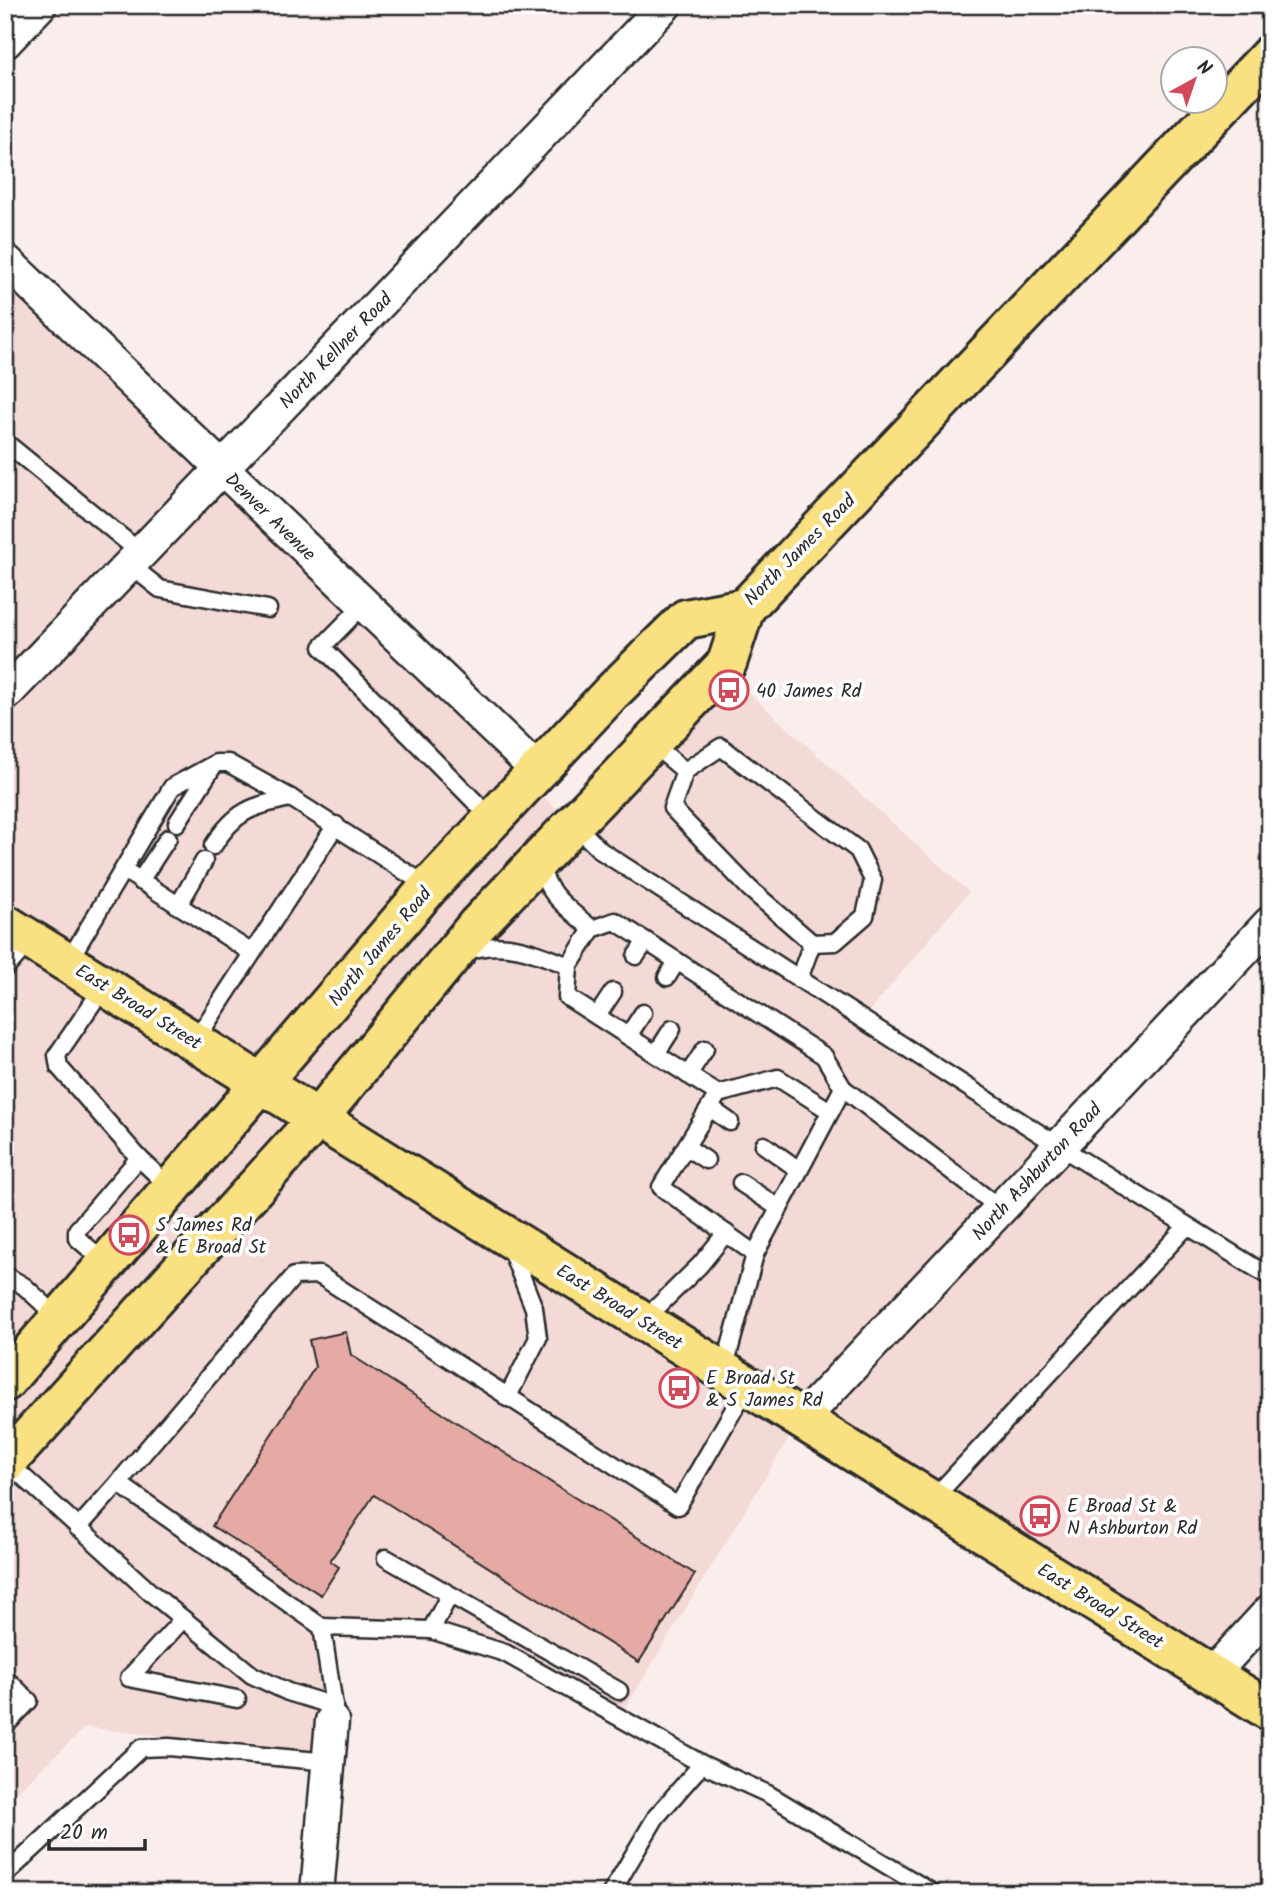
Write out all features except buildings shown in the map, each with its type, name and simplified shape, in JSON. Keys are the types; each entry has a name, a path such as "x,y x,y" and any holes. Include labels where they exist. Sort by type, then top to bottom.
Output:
{"main road":[{"name":"North James Road","path":"6,1378 61,1320 429,887 611,692 686,619 745,608 1270,55"},
{"path":"6,1463 318,1117 450,958 573,823 727,663 745,608"},
{"name":"East Broad Street","path":"18,932 1270,1711"}],"street":[{"path":"5,42 40,5"},
{"name":"North Kellner Road","path":"5,695 665,5"},
{"name":"Denver Avenue","path":"5,260 538,771"},
{"name":"North Ashburton Road","path":"802,1419 1270,923"},
{"path":"1212,1674 1270,1611"},
{"path":"317,1893 333,1713"}],"lane":[{"path":"5,442 135,559 160,589 268,609"},
{"path":"363,605 322,647 492,818"},
{"path":"650,742 685,771"},
{"path":"721,747 858,850 873,880 865,916 835,942 812,943 750,889 672,808 685,771 721,747"},
{"path":"177,823 216,763"},
{"path":"68,962 172,787 216,763 228,763 291,798 429,887"},
{"path":"213,846 236,816 260,804 291,798"},
{"path":"573,823 601,851 1059,1146 1270,1277"},
{"path":"195,1041 336,825"},
{"path":"140,881 168,838"},
{"path":"541,858 541,873 554,896 592,929"},
{"path":"178,906 204,861"},
{"path":"124,870 252,953"},
{"path":"730,1122 688,1074 567,997 569,966 592,929 615,922 677,961 700,985 733,1007 824,1055 842,1088 1001,1209"},
{"path":"5,970 18,932"},
{"path":"636,956 646,941"},
{"path":"799,979 812,943"},
{"path":"450,958 488,944 529,950 569,966"},
{"path":"667,977 677,961"},
{"path":"104,985 57,1055 59,1067 139,1158 172,1189"},
{"path":"597,1016 613,992"},
{"path":"628,1036 643,1013"},
{"path":"656,1054 672,1029"},
{"path":"688,1074 705,1049"},
{"path":"754,1254 662,1187 714,1101 778,1078 830,1111"},
{"path":"78,1528 294,1276 319,1275 678,1506 736,1378 754,1254 842,1088"},
{"path":"764,1145 799,1170"},
{"path":"686,1147 706,1160"},
{"path":"107,1265 77,1238 77,1230 139,1158"},
{"path":"741,1183 779,1208"},
{"path":"932,1500 1187,1226"},
{"path":"643,1321 700,1265 726,1233"},
{"path":"504,1234 534,1308 538,1338 507,1398"},
{"path":"5,1275 24,1286 61,1320"},
{"path":"6,1463 183,1619 252,1675 333,1713"},
{"path":"118,1483 322,1627 431,1630 505,1653 702,1764 768,1794 933,1893"},
{"path":"386,1559 619,1691"},
{"path":"431,1630 449,1596"},
{"path":"183,1619 129,1678 237,1699"},
{"path":"322,1627 333,1713"},
{"path":"5,1678 29,1701 5,1726"},
{"path":"6,1874 141,1748 169,1747 329,1762"},
{"path":"611,1893 656,1818 702,1764"}],"shaded area":[{"path":"5,252 557,810 706,654 969,892 859,1024 1270,1278 1270,1611 1208,1679 805,1412 623,1712 505,1653 322,1627 329,1757 86,1727 5,1803"}],"place":[{"name":"40 James Rd","path":"729,690"},
{"name":"S James Rd & E Broad St","path":"129,1235"},
{"name":"E Broad St & S James Rd","path":"679,1388"},
{"name":"E Broad St & N Ashburton Rd","path":"1040,1516"}]}
